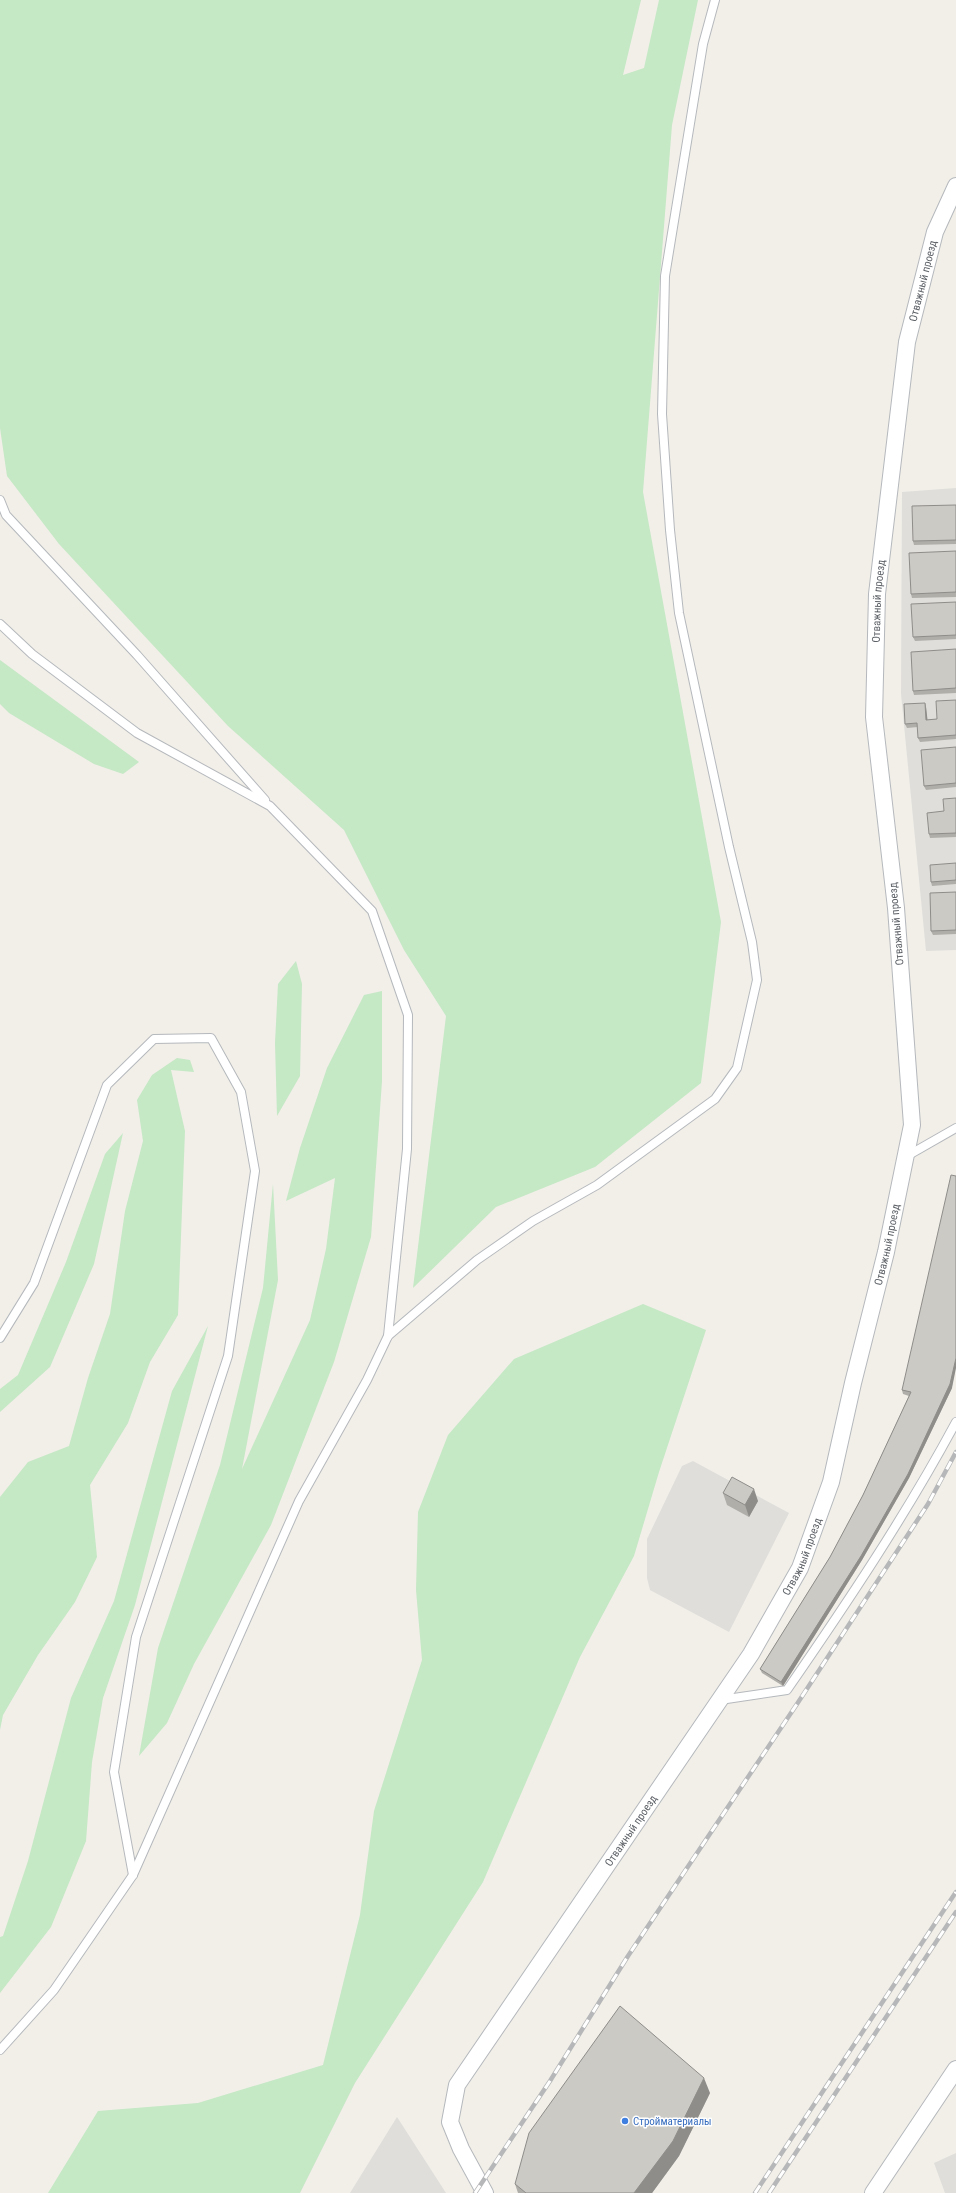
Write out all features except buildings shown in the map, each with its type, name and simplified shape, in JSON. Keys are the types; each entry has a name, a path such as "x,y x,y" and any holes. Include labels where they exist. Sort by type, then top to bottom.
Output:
{"street":[{"name":"Отважный проезд","path":"485,2193 461,2150 450,2122 457,2085 751,1654 800,1568 831,1482 886,1252 912,1125 896,908 874,717 877,594 908,342 935,232 956,186"},
{"path":"873,2193 956,2069"}],"lane":[{"path":"388,1336 477,1260 533,1221 597,1185 715,1099 737,1068 757,980 752,942 726,832 679,613 670,530 662,414 665,276 703,44 715,0"},
{"path":"0,500 6,515 137,655 270,806 372,911 408,1015 407,1149 388,1336 366,1380 299,1502 133,1875 54,1990 0,2050"},
{"path":"0,624 32,654 137,733 270,806"},
{"path":"0,1338 34,1283 107,1085 154,1039 211,1038 241,1092 255,1171 228,1356 136,1637 114,1772 133,1875"},
{"path":"906,1156 956,1128"},
{"path":"719,1700 787,1690 867,1572 924,1482 956,1422"}],"shaded area":[{"path":"956,488 956,950 926,951 901,694 902,492"},
{"path":"693,1461 789,1513 729,1632 650,1590 647,1578 647,1539 682,1466"},
{"path":"397,2117 446,2193 350,2193"},
{"path":"956,2153 956,2193 945,2193 934,2163"}],"green space":[{"path":"0,0 641,0 623,75 644,68 659,0 698,0 672,125 643,492 721,922 701,1083 595,1167 496,1207 413,1288 446,1016 404,950 344,830 228,726 59,544 7,476 0,428"},
{"path":"0,660 139,762 123,774 94,764 9,713 0,704"},
{"path":"296,961 302,984 300,1076 277,1116 275,1043 278,984"},
{"path":"382,991 382,1081 371,1237 334,1362 271,1525 194,1664 167,1723 139,1756 158,1648 220,1465 263,1288 273,1184 278,1280 242,1469 310,1320 326,1249 335,1178 286,1201 300,1148 327,1068 364,995"},
{"path":"177,1058 190,1060 194,1072 171,1070 185,1131 178,1315 150,1362 128,1423 90,1485 97,1557 75,1602 38,1655 3,1715 0,1730 0,1497 28,1462 69,1446 88,1378 110,1314 125,1211 143,1141 137,1100 152,1075"},
{"path":"123,1133 94,1264 50,1367 0,1412 0,1389 18,1375 66,1262 105,1154"},
{"path":"643,1304 706,1330 659,1472 634,1556 580,1657 483,1882 355,2083 300,2193 48,2193 98,2111 198,2103 323,2065 360,1915 374,1811 422,1660 416,1590 418,1512 448,1435 514,1359"},
{"path":"208,1326 135,1605 103,1698 92,1762 86,1841 51,1927 0,1993 0,1937 3,1936 28,1861 71,1698 114,1601 172,1391"}],"railway":[{"path":"475,2193 550,2081 628,1956 797,1704 928,1504 956,1452"},
{"path":"755,2193 956,1892"},
{"path":"769,2193 956,1912"}],"place":[{"name":"Стройматериалы","path":"625,2121"}]}
